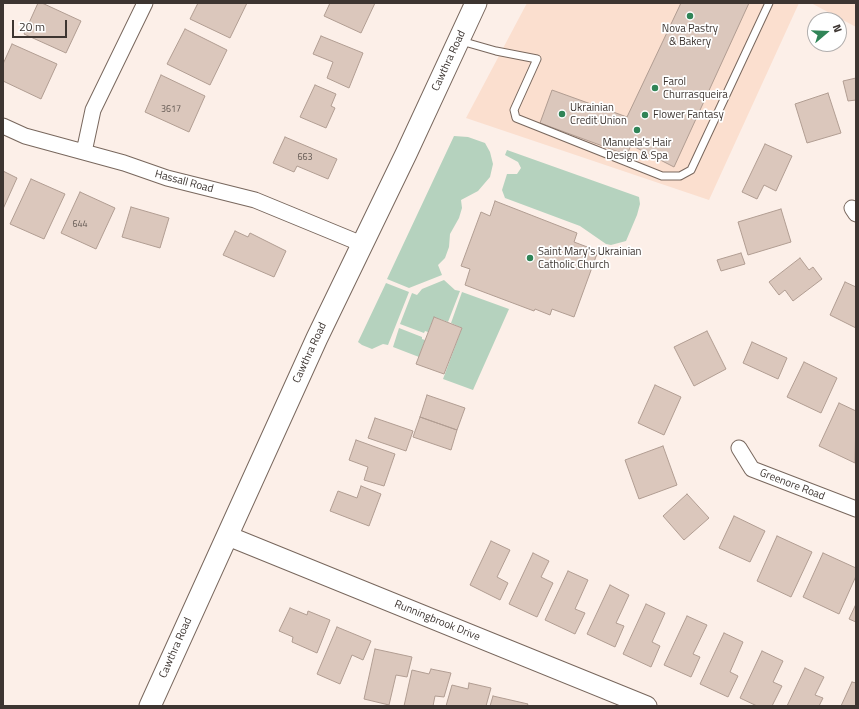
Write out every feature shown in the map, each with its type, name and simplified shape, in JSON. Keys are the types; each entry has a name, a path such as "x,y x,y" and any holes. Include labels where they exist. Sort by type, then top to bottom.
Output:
{"main road":[{"name":"Cawthra Road","path":"150,706 317,338 460,40 474,4"}],"street":[{"path":"84,152 93,110 145,3"},
{"name":"Hassall Road","path":"3,126 25,136 124,163 167,178 255,200 362,244"},
{"name":"Greenore Road","path":"739,448 752,469 856,509"},
{"name":"Runningbrook Drive","path":"228,536 647,706"}],"lane":[{"path":"460,40 496,51 537,59 514,110 516,118 662,176 680,176 691,170 769,3"}],"shaded area":[{"path":"527,3 799,3 709,200 466,118"},
{"path":"811,3 856,3 856,27 847,22 847,12 828,12"}],"green space":[{"path":"454,136 468,137 485,143 490,152 493,164 490,177 478,191 461,200 462,208 459,218 450,234 449,247 445,258 438,265 442,275 409,288 387,279"},
{"path":"507,150 639,197 640,204 637,215 626,241 611,245 606,244 580,226 505,198 502,190 507,174 517,174 521,168 518,162 505,155"},
{"path":"444,280 455,290 460,291 448,322 434,317 428,332 425,331 424,333 400,324 412,293 417,295 422,289"},
{"path":"386,283 409,292 388,345 383,344 372,349 358,342"},
{"path":"462,292 509,309 473,390 443,379 462,328 451,323"},
{"path":"399,328 422,337 422,339 425,340 419,357 393,347"}],"building":[{"path":"38,3 42,3 81,21 66,53 24,34"},
{"path":"198,3 247,3 230,38 190,19"},
{"path":"330,3 375,3 361,33 324,16"},
{"path":"681,3 749,3 674,167 631,145 627,155 540,123 552,90 627,117"},
{"path":"185,29 227,50 210,85 167,64"},
{"path":"321,36 363,53 349,88 327,78 333,62 313,54"},
{"path":"12,44 57,64 41,99 3,81 3,64"},
{"path":"161,75 205,96 189,132 145,112"},
{"path":"856,78 856,100 848,101 843,81"},
{"path":"315,85 336,94 331,106 335,108 326,128 300,117"},
{"path":"828,93 841,133 807,143 795,104"},
{"path":"285,137 337,159 328,179 297,166 294,172 273,163"},
{"path":"765,144 792,156 776,191 764,185 757,199 742,192"},
{"path":"3,171 17,178 3,209"},
{"path":"31,179 65,194 44,239 10,224"},
{"path":"80,192 115,208 96,249 61,233"},
{"name":"Saint Mary's Ukrainian Catholic Church","path":"495,201 577,233 574,242 598,251 574,317 552,309 550,315 535,309 534,311 465,285 470,269 461,266 481,212 490,216"},
{"path":"131,207 169,218 160,248 122,237"},
{"path":"781,209 791,242 748,255 738,222"},
{"path":"235,231 248,237 250,233 286,251 274,277 223,255"},
{"path":"741,253 745,264 721,271 717,260"},
{"path":"800,258 809,270 813,267 822,279 793,301 785,290 779,295 769,282"},
{"path":"845,282 856,287 856,328 830,315"},
{"path":"434,317 462,328 444,374 416,364"},
{"path":"707,331 726,369 694,386 674,347"},
{"path":"752,342 787,358 778,379 743,363"},
{"path":"804,362 837,378 821,413 787,397"},
{"path":"655,385 681,397 664,435 638,423"},
{"path":"427,395 465,408 457,430 420,417"},
{"path":"839,403 856,411 855,463 819,446"},
{"path":"420,417 457,430 451,450 413,437"},
{"path":"375,418 413,431 406,451 368,438"},
{"path":"356,440 395,454 384,486 364,480 368,467 349,460"},
{"path":"663,446 677,485 639,499 625,460"},
{"path":"361,486 381,494 369,526 330,511 338,491 357,498"},
{"path":"687,494 709,518 684,540 663,516"},
{"path":"734,516 765,531 750,562 719,548"},
{"path":"777,536 812,552 791,597 757,581"},
{"path":"491,541 510,550 497,577 508,583 500,600 470,585"},
{"path":"533,553 549,561 541,577 553,583 537,617 509,604"},
{"path":"823,553 856,568 856,576 839,614 803,597"},
{"path":"568,571 588,580 575,609 585,613 575,634 545,620"},
{"path":"610,585 629,595 616,623 624,626 615,647 587,634"},
{"path":"646,604 665,613 652,642 660,646 651,667 623,654"},
{"path":"856,604 856,622 849,619"},
{"path":"290,608 307,615 308,611 330,620 317,653 292,642 293,637 279,631"},
{"path":"687,616 707,625 693,654 700,657 691,677 664,665"},
{"path":"337,627 371,641 363,660 352,655 340,684 317,674"},
{"path":"724,633 743,642 730,672 738,676 728,697 700,684"},
{"path":"375,649 412,657 407,677 396,675 389,705 364,699"},
{"path":"762,651 783,661 773,682 782,686 772,706 757,706 740,698"},
{"path":"805,668 824,677 815,695 823,698 819,706 787,706"},
{"path":"431,669 451,673 444,697 435,696 433,706 404,706 412,670 429,674"},
{"path":"852,682 856,683 856,706 841,706"},
{"path":"469,683 491,688 486,706 446,706 452,685 468,689"},
{"path":"493,696 528,704 527,706 490,706"}],"place":[{"name":"Nova Pastry & Bakery","path":"690,16"},
{"name":"Farol Churrasqueira","path":"655,88"},
{"name":"Ukrainian Credit Union","path":"562,114"},
{"name":"Flower Fantasy","path":"645,115"},
{"name":"Manuela's Hair Design & Spa","path":"637,130"},
{"name":"Saint Mary's Ukrainian Catholic Church","path":"530,258"}]}
